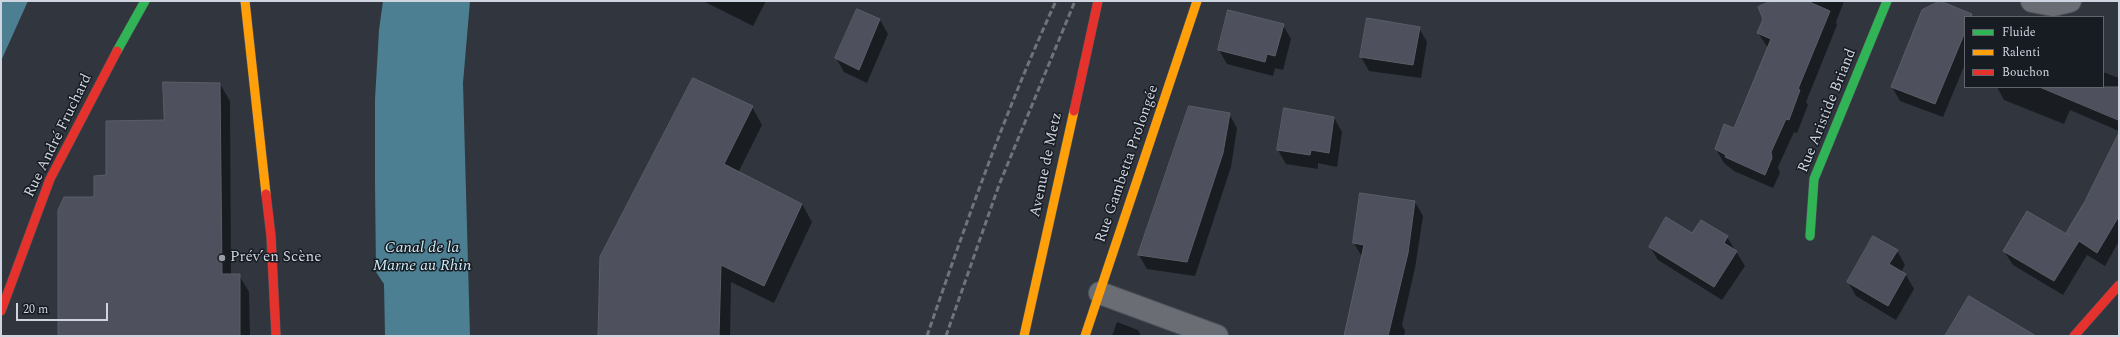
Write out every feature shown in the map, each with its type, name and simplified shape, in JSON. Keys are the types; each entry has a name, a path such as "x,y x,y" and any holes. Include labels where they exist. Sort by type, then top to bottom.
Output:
{"street":[{"name":"Rue André Fruchard","path":"1,311 50,179 96,89 145,1"},
{"path":"245,1 272,236 276,336"},
{"name":"Avenue de Metz","path":"1024,336 1098,1"},
{"name":"Rue Gambetta Prolongée","path":"1085,336 1197,1"},
{"name":"Rue Aristide Briand","path":"1810,236 1814,179 1887,1"},
{"path":"2032,1 2053,4 2070,1"},
{"path":"2074,336 2119,285"},
{"path":"1100,293 1217,336"}],"water":[{"path":"1,1 28,1 1,61"},
{"name":"Canal de la Marne au Rhin","path":"383,1 470,1 463,83 470,336 385,336 384,284 376,272 375,183 375,99 379,30"}],"building":[{"path":"1772,1 1807,1 1830,11 1798,89 1800,90 1789,120 1786,119 1771,152 1772,158 1765,175 1725,157 1726,155 1715,149 1724,124 1734,128 1771,39 1757,33 1763,19 1758,7"},
{"path":"1940,1 1972,14 1971,16 1964,16 1964,34 1935,104 1891,87 1922,10"},
{"path":"857,9 880,19 859,70 835,58"},
{"path":"1228,10 1284,24 1275,56 1267,54 1265,62 1218,50"},
{"path":"1367,18 1420,27 1413,65 1360,57"},
{"path":"693,78 753,106 724,164 802,204 764,286 721,265 719,336 598,336 600,257"},
{"path":"163,82 220,83 222,274 240,274 240,336 58,336 58,210 64,197 94,197 94,176 106,175 106,121 164,120"},
{"path":"2119,87 2119,120 2042,88"},
{"path":"1189,106 1230,113 1223,153 1187,262 1138,255"},
{"path":"1284,108 1334,117 1329,153 1311,150 1310,155 1277,150"},
{"path":"2119,133 2119,216 2097,253 2079,241 2054,281 2003,251 2027,211 2070,236 2066,233 2085,201"},
{"path":"1360,193 1415,201 1408,253 1388,336 1344,336 1364,245 1353,243"},
{"path":"1666,217 1692,233 1701,220 1728,236 1724,243 1737,251 1714,287 1649,247"},
{"path":"1873,236 1898,250 1889,264 1906,274 1888,306 1847,282"},
{"path":"1969,296 2036,336 1945,336"}],"railway":[{"path":"927,336 1003,125 1056,1"},
{"path":"946,336 999,185 1075,1"}],"traffic: fast":[{"path":"117,51 145,1"},
{"path":"1810,236 1814,179 1887,1"}],"traffic: slow":[{"path":"245,1 266,194"},
{"path":"1085,336 1197,1"},
{"path":"1024,336 1074,111"}],"traffic: jam":[{"path":"1074,111 1098,1"},
{"path":"1,311 50,179 117,51"},
{"path":"266,194 271,236 276,336"},
{"path":"2074,336 2119,285"}],"place":[{"name":"Prév’en Scène","path":"222,258"}]}
